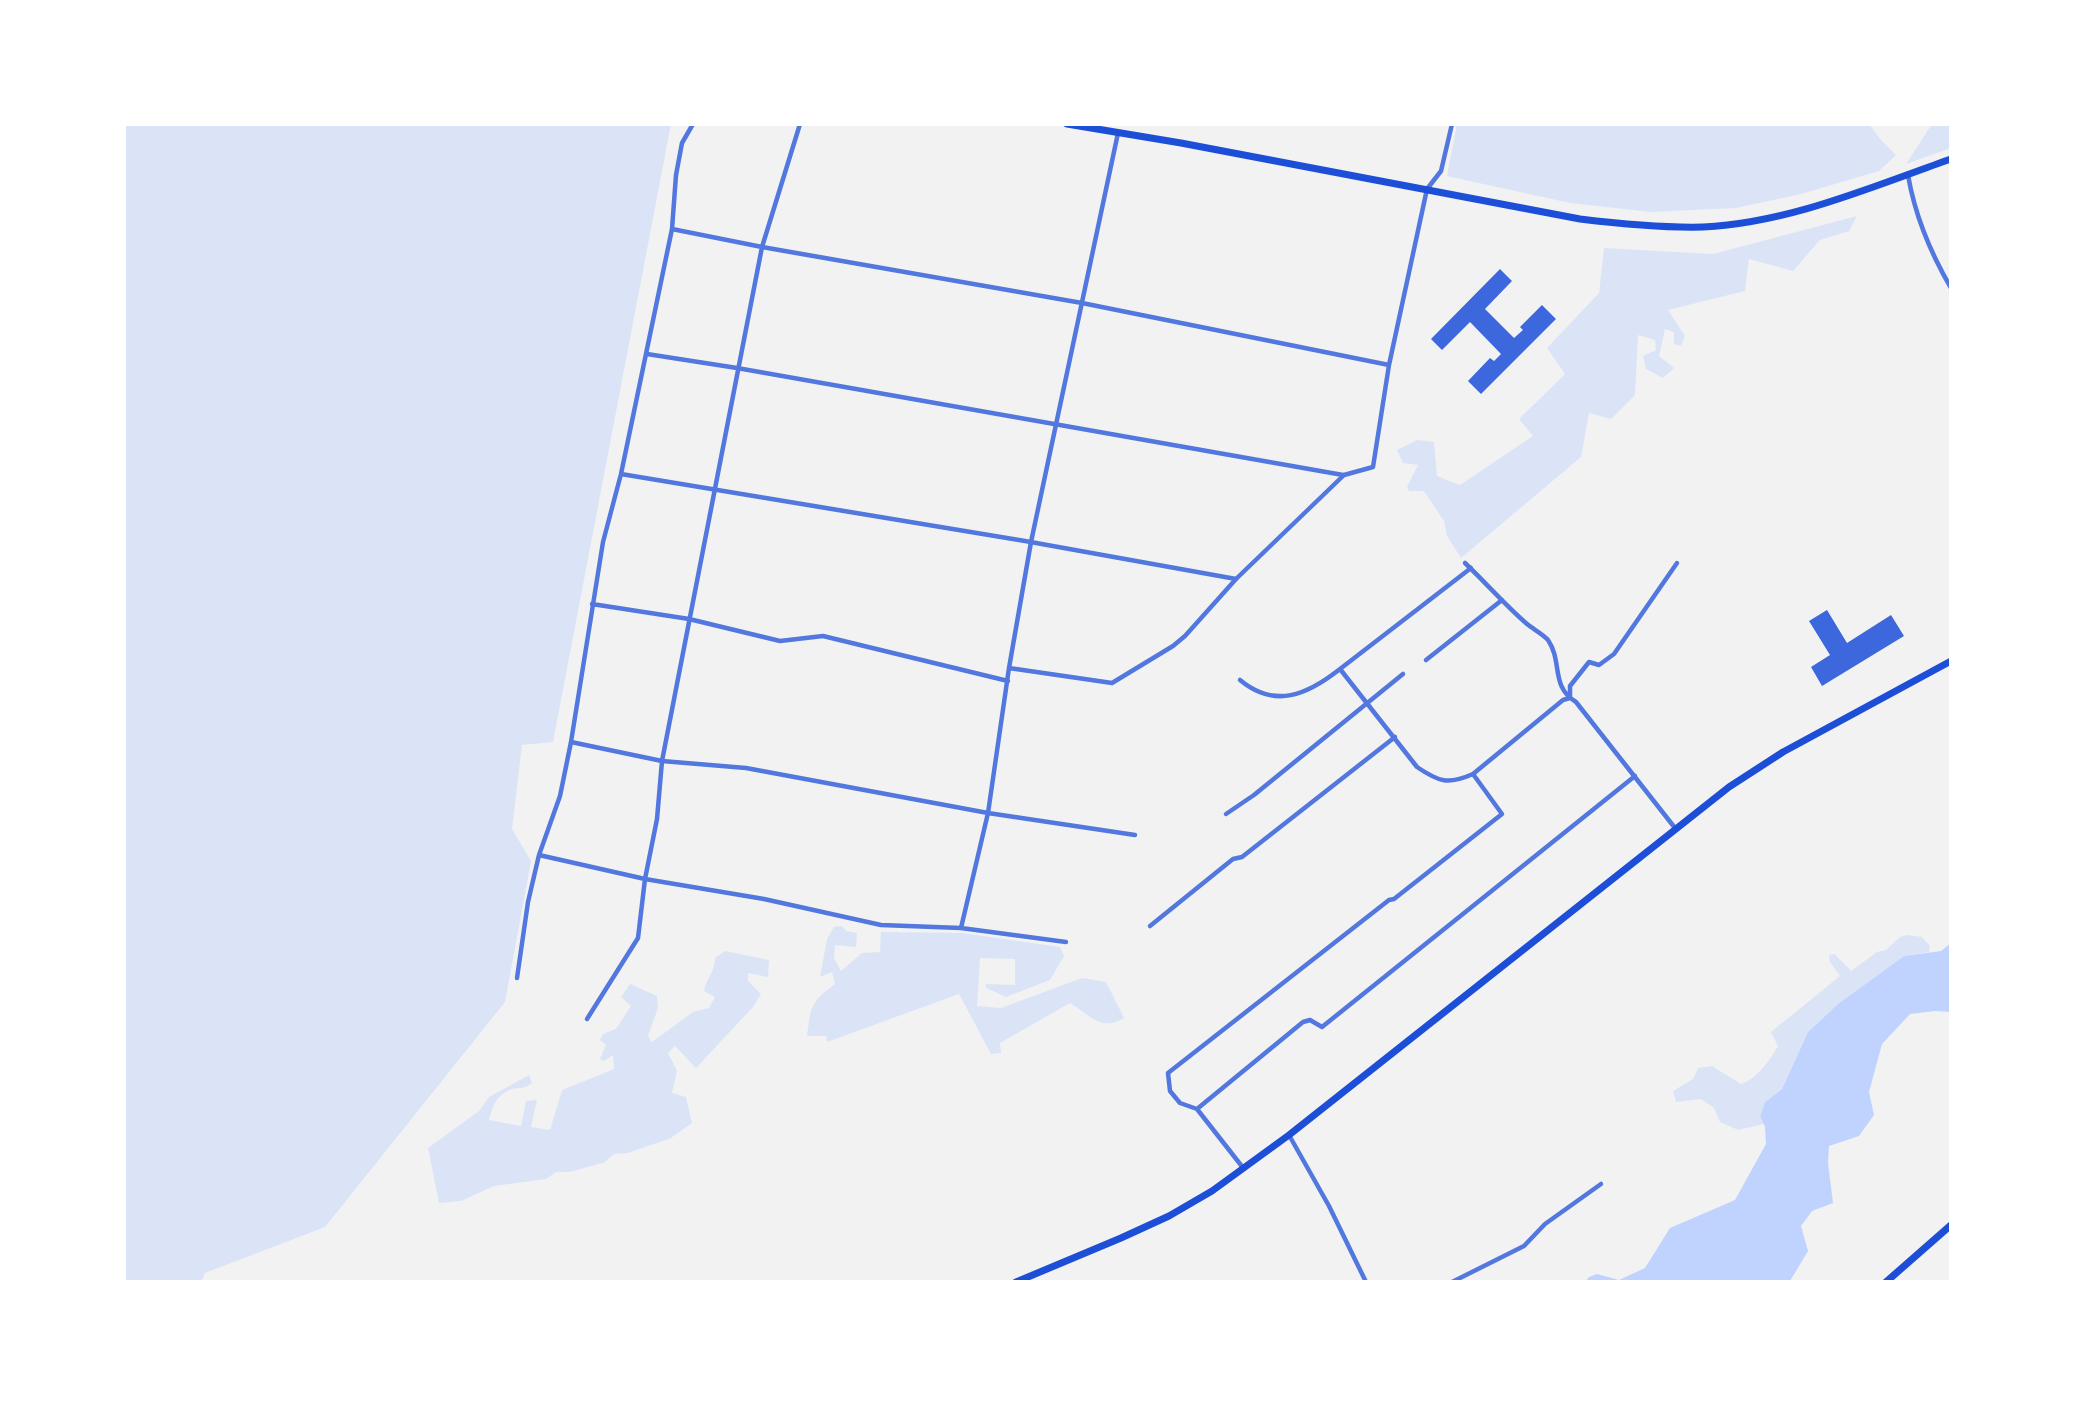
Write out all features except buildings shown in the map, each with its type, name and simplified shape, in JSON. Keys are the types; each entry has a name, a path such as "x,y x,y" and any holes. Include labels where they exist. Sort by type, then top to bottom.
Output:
{"main road":[{"path":"1067,124 1580,219 1644,227 1705,226 1765,218 1825,203 1951,159"},
{"path":"1016,1282 1169,1216 1212,1191 1289,1135 1729,787 1783,752 1951,661"},
{"path":"1886,1282 1951,1225"}],"street":[{"path":"517,978 528,902 539,855 560,796 571,742 603,542 621,474 672,229 676,175 682,144 693,124"},
{"path":"587,1019 638,937 645,879 657,819 662,761 737,368 762,247 800,124"},
{"path":"647,354 1343,475 1373,467 1389,365 1427,189 1441,171 1452,124"},
{"path":"961,928 988,814 1031,542 1119,132"},
{"path":"1908,174 1926,242 1951,288"},
{"path":"672,229 1082,303 1389,365"},
{"path":"621,474 1236,579"},
{"path":"1009,668 1112,683 1179,641 1236,579 1343,475"},
{"path":"1465,563 1527,624 1548,639 1556,657 1559,684 1675,828"},
{"path":"1570,698 1570,686 1590,663 1599,665 1614,654 1677,563"},
{"path":"1240,680 1254,692 1283,697 1312,688 1471,568"},
{"path":"1426,660 1502,600"},
{"path":"592,604 689,619 780,641 823,636 1008,681"},
{"path":"1340,669 1417,767 1432,778 1450,782 1473,774 1563,700 1570,698"},
{"path":"1226,814 1254,795 1403,674"},
{"path":"1150,926 1233,859 1242,857 1395,737"},
{"path":"571,742 662,761 746,768 988,814 1135,835"},
{"path":"1244,1169 1198,1109 1180,1103 1170,1091 1168,1073 1502,814 1473,774"},
{"path":"1198,1109 1303,1022 1310,1020 1322,1027 1635,776"},
{"path":"539,855 645,879 764,899 881,925 961,928 1066,942"},
{"path":"1289,1135 1329,1206 1366,1282"},
{"path":"1452,1282 1524,1245 1545,1224 1601,1184"}],"shaded area":[{"path":"124,124 671,124 553,742 522,745 512,829 531,861 505,1002 325,1227 205,1273 201,1282 124,1282"},
{"path":"1457,124 1869,124 1896,155 1879,171 1801,194 1736,208 1651,212 1570,203 1447,176"},
{"path":"1932,124 1951,124 1951,148 1906,164"},
{"path":"1857,216 1849,231 1820,240 1793,271 1749,259 1745,291 1668,310 1685,336 1681,346 1674,344 1674,332 1665,329 1659,356 1674,368 1663,378 1646,369 1643,356 1656,350 1655,340 1638,335 1635,395 1611,419 1589,413 1581,457 1461,558 1447,536 1444,521 1424,491 1409,491 1407,487 1418,465 1403,463 1397,450 1417,440 1434,442 1437,476 1460,485 1533,436 1519,419 1565,374 1547,348 1599,293 1604,248 1713,254"},
{"path":"842,926 846,931 857,933 856,947 835,945 834,958 841,971 862,953 880,952 881,932 962,933 1060,947 1064,956 1050,980 1006,997 986,988 986,984 1015,985 1015,959 980,958 977,1006 1001,1008 1082,978 1106,982 1124,1018 1116,1022 1102,1023 1070,1003 1000,1043 1001,1053 991,1054 959,994 827,1042 826,1036 807,1036 813,1006 835,984 832,972 820,977 827,939 834,927"},
{"path":"1900,937 1922,937 1930,946 1929,952 1904,956 1838,1004 1808,1032 1782,1089 1765,1102 1760,1116 1764,1124 1738,1130 1720,1122 1714,1108 1701,1099 1676,1102 1673,1091 1693,1079 1698,1068 1712,1066 1741,1084 1758,1073 1778,1046 1771,1032 1840,976 1830,962 1829,955 1835,954 1851,971 1877,952 1886,950"},
{"path":"725,951 769,960 768,977 748,973 748,981 761,994 753,1007 696,1068 675,1046 668,1053 677,1071 672,1093 686,1097 692,1123 671,1138 628,1153 614,1154 605,1162 570,1172 556,1172 546,1179 494,1186 461,1201 439,1203 428,1148 479,1111 489,1097 529,1075 532,1083 505,1092 493,1106 489,1120 521,1126 526,1101 537,1100 531,1127 550,1130 562,1090 614,1069 613,1055 604,1061 600,1059 606,1045 600,1040 603,1034 616,1029 631,1006 621,997 630,984 657,996 658,1008 648,1036 652,1042 693,1012 709,1008 715,997 704,991 705,987 715,958"}],"water":[{"path":"1951,943 1951,1012 1910,1014 1882,1044 1869,1092 1874,1115 1859,1136 1829,1146 1828,1163 1833,1203 1812,1211 1801,1226 1808,1251 1790,1281 1585,1282 1597,1274 1619,1280 1645,1268 1670,1228 1735,1200 1766,1144 1765,1127 1760,1116 1765,1102 1782,1089 1808,1032 1838,1004 1904,956 1941,951"}]}
